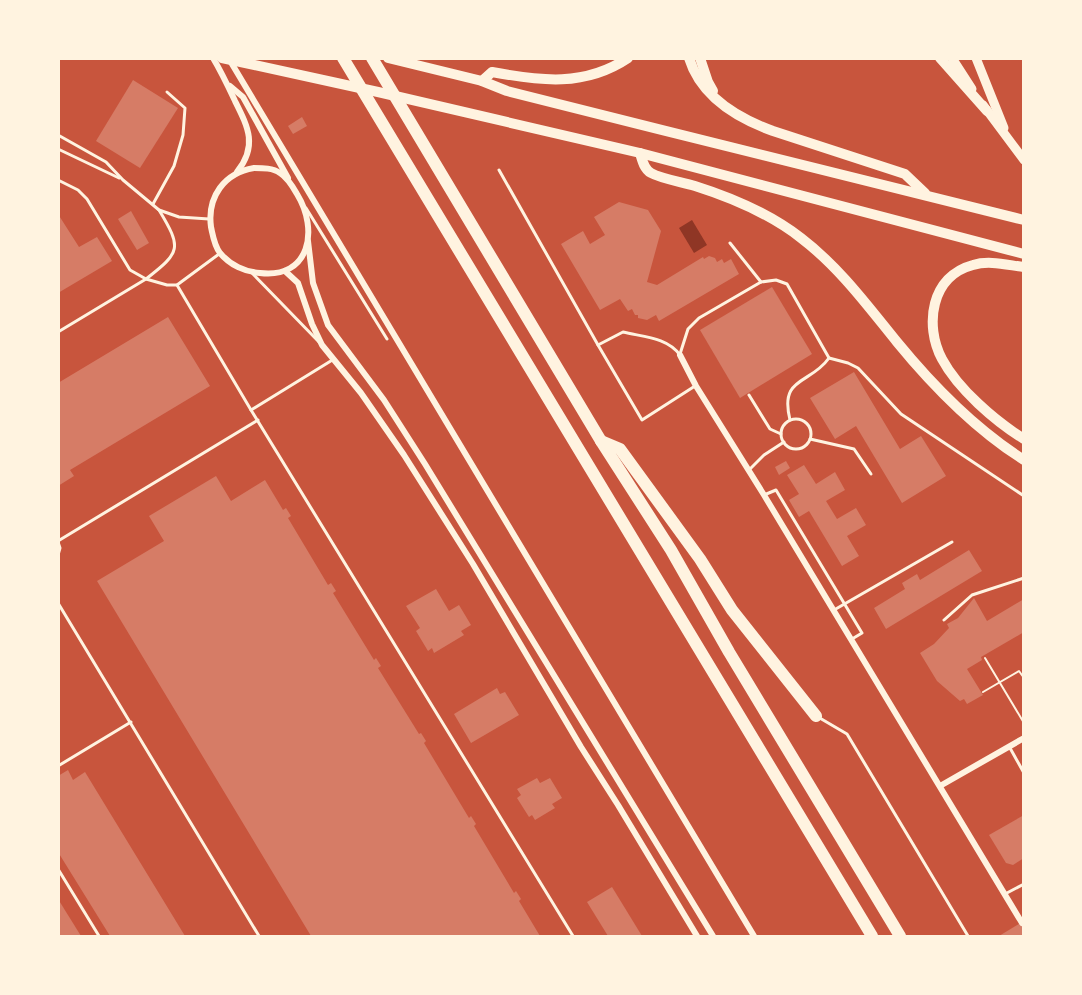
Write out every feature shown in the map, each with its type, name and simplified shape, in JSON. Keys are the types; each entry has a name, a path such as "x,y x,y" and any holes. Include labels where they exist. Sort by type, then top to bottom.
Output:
{"highway":[{"path":"222,58 640,153 1023,254"},
{"path":"343,58 872,936"},
{"path":"372,58 601,441 671,550 729,652 900,936"},
{"path":"388,58 482,81 507,92 1023,220"},
{"path":"482,81 492,72 534,80 567,80 601,73 628,58"},
{"path":"689,58 706,90 722,104 753,124 905,174 928,196"},
{"path":"700,58 708,82 722,104"},
{"path":"940,58 987,111"},
{"path":"640,153 651,173 699,187 756,209 813,247 842,274 938,388 983,430 1023,460"},
{"path":"1023,267 995,263 973,265 956,273 944,282 936,299 932,321 934,340 942,360 955,378 969,394 1023,439"},
{"path":"601,441 620,449 700,559 732,610 816,716"}],"main road":[{"path":"952,58 1023,160"},
{"path":"976,58 1009,138"}],"street":[{"path":"213,58 230,86 234,100 246,121 249,136 246,159 214,197 210,219 213,237 220,253 233,264 251,272 267,274 285,271 299,261 308,241"},
{"path":"228,58 754,936"},
{"path":"230,86 243,97 304,205 309,220 308,241 313,283 334,334 384,400 425,464 713,936"},
{"path":"236,173 264,168 280,173 290,182"},
{"path":"285,271 298,283 322,345 361,393 404,455 473,564 581,747 697,936"},
{"path":"680,355 696,386 1022,922"},
{"path":"940,786 1023,738"}],"lane":[{"path":"153,204 174,166 183,135 185,108 167,92"},
{"path":"58,135 106,162 123,180 153,204 173,234 175,244 168,261 146,279 58,332"},
{"path":"58,149 123,180"},
{"path":"499,170 642,420 696,386"},
{"path":"58,180 78,190 87,199 130,270 146,279 166,285 177,285 220,253"},
{"path":"304,205 387,339"},
{"path":"159,210 179,217 210,219"},
{"path":"730,243 761,282"},
{"path":"251,272 322,345"},
{"path":"680,355 688,329 693,322 761,282 776,280 787,284 829,358 858,368 901,414 1023,496"},
{"path":"177,285 573,936"},
{"path":"598,345 622,332 663,341 670,344 680,355"},
{"path":"790,420 786,406 789,393 795,384 823,367 829,358"},
{"path":"251,410 334,359"},
{"path":"748,395 770,429 781,434"},
{"path":"801,419 811,433 810,439 802,447 796,449 784,442 781,434 782,428 790,420 801,419"},
{"path":"58,555 60,548 58,541 258,420"},
{"path":"810,439 854,449 871,474"},
{"path":"749,470 764,455 784,442"},
{"path":"764,495 776,490 862,633 850,639"},
{"path":"833,610 952,542"},
{"path":"944,620 972,595 1023,578"},
{"path":"58,603 259,936"},
{"path":"816,716 847,734 968,936"},
{"path":"58,766 131,722"},
{"path":"1009,747 1023,773"},
{"path":"58,869 99,936"},
{"path":"1005,894 1023,884"}],"path":[{"path":"985,658 1023,723"},
{"path":"983,692 1019,671 1023,678"}],"shaded area":[{"path":"692,220 707,245 694,253 679,228"}],"building":[{"path":"133,80 178,108 140,168 96,141"},
{"path":"302,117 307,126 293,134 288,126"},
{"path":"619,202 648,210 661,231 647,282 657,285 703,257 704,259 709,256 715,258 717,262 722,259 724,263 731,259 739,274 659,321 656,315 647,320 638,318 632,309 628,311 620,299 600,310 561,244 583,231 590,244 605,235 594,217"},
{"path":"131,211 149,243 137,250 118,219"},
{"path":"58,214 79,247 97,237 112,261 58,293"},
{"path":"772,287 812,354 740,398 700,330"},
{"path":"168,317 210,386 70,470 74,476 58,486 58,383"},
{"path":"854,372 900,449 921,436 946,476 902,503 856,426 835,439 810,398"},
{"path":"786,461 790,468 779,475 775,467"},
{"path":"804,465 816,484 835,472 845,490 826,501 837,519 856,508 866,525 847,536 859,556 842,566 809,511 799,517 789,500 799,494 787,475"},
{"path":"216,476 231,501 265,480 283,510 286,508 291,516 288,518 328,585 331,583 336,591 333,593 374,660 376,658 381,666 378,668 419,734 421,733 426,741 424,743 469,818 471,816 476,824 474,826 514,893 516,891 521,899 519,901 540,936 311,936 97,581 164,541 149,516"},
{"path":"969,550 982,571 886,629 874,608 905,589 902,583 917,574 920,580"},
{"path":"436,589 449,611 459,605 471,625 461,631 464,635 434,653 432,648 428,651 416,631 420,628 406,606"},
{"path":"974,598 987,621 1024,599 1024,632 981,657 982,660 967,669 983,695 967,704 964,699 960,701 937,681 920,653 934,644 949,628 947,624 958,618"},
{"path":"497,688 500,694 505,692 519,715 471,743 454,714"},
{"path":"68,770 73,780 85,772 185,936 110,936 58,852 58,776"},
{"path":"537,778 540,783 550,778 562,798 552,804 555,808 535,820 532,815 529,817 517,798 521,795 517,789"},
{"path":"1024,815 1024,858 1013,865 1006,863 989,835"},
{"path":"612,887 642,936 608,936 587,902"},
{"path":"58,899 81,936 58,936"},
{"path":"1024,921 1024,936 999,936"}]}
